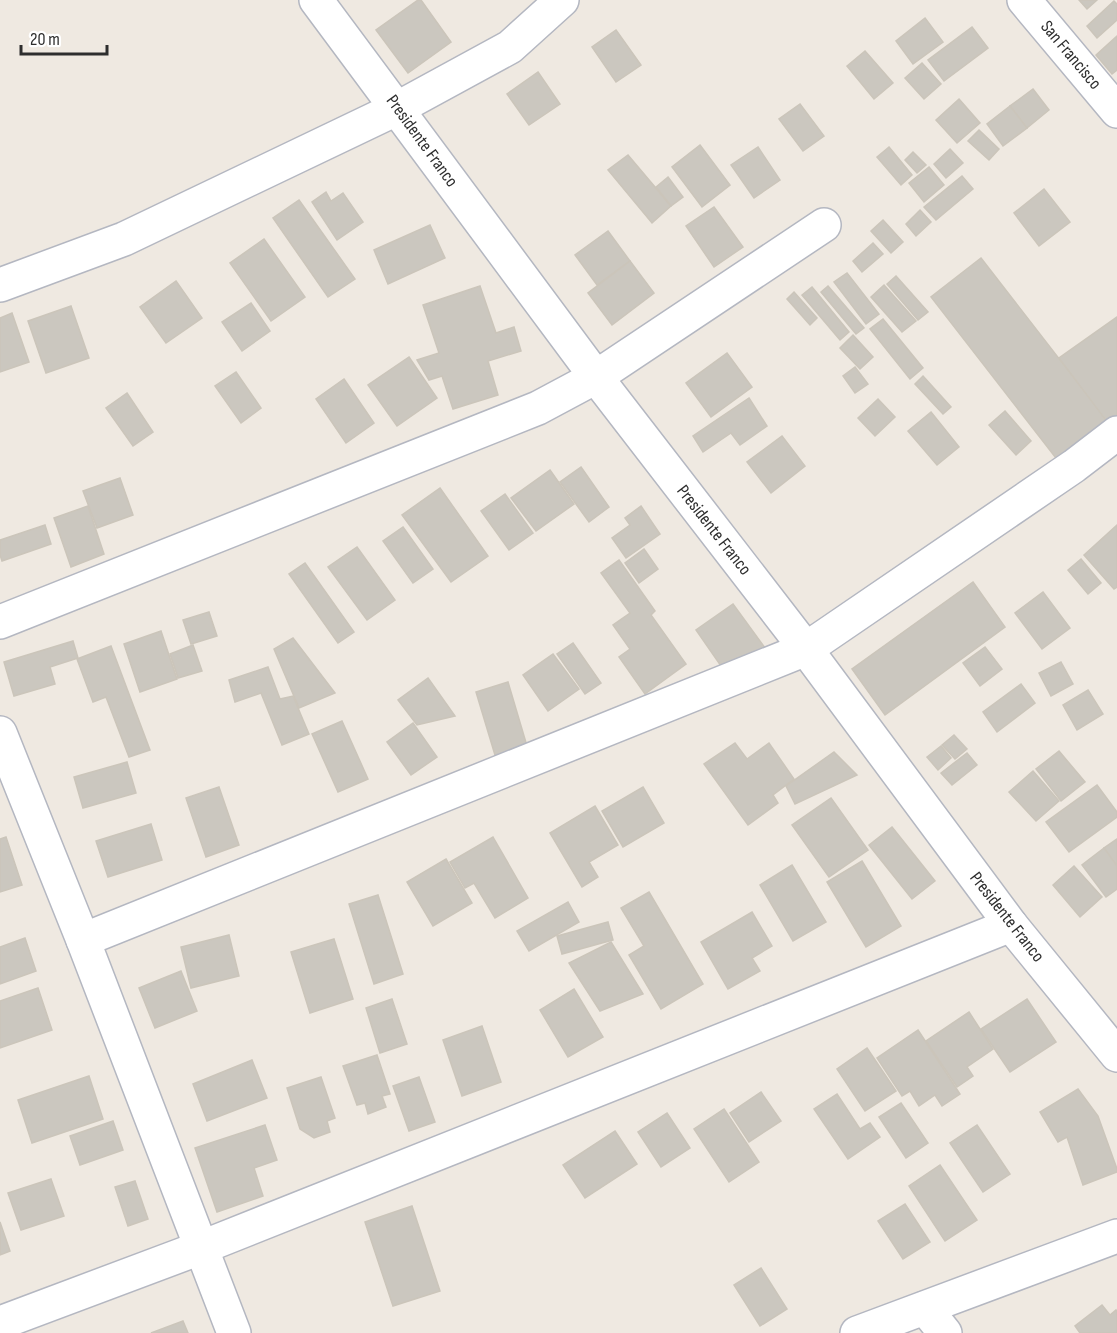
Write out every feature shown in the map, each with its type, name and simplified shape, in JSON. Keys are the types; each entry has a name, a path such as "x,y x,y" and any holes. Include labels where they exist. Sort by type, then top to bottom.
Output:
{"street":[{"name":"Presidente Franco","path":"316,0 596,377 806,649 1011,925 1117,1055"},
{"path":"0,285 124,239 398,108 510,48 562,0"},
{"name":"San Francisco","path":"1024,0 1117,111"},
{"path":"0,622 538,408 596,377 824,225"},
{"path":"83,940 806,649 1074,466 1117,433"},
{"path":"0,733 83,940 234,1333"},
{"path":"0,1323 200,1248 1011,925"},
{"path":"857,1333 1117,1236"},
{"path":"926,1308 945,1333"}],"building":[{"path":"421,0 451,42 408,73 376,30"},
{"path":"1079,0 1097,0 1087,9"},
{"path":"1114,1 1117,4 1117,20 1097,38 1087,26"},
{"path":"925,18 943,42 913,64 896,41"},
{"path":"972,27 988,48 944,81 928,60"},
{"path":"616,30 641,65 616,82 592,47"},
{"path":"1117,36 1117,70 1112,74 1096,55"},
{"path":"865,51 893,83 874,99 847,66"},
{"path":"922,63 941,84 924,99 905,78"},
{"path":"538,72 560,104 529,125 507,94"},
{"path":"1033,89 1049,110 1027,128 1010,106"},
{"path":"959,99 980,123 957,143 936,120"},
{"path":"800,104 824,136 803,151 779,119"},
{"path":"1010,106 1027,128 1003,146 987,124"},
{"path":"979,130 999,149 989,160 968,141"},
{"path":"700,145 730,185 702,207 672,167"},
{"path":"758,147 780,180 754,198 731,165"},
{"path":"889,147 912,175 901,185 877,157"},
{"path":"950,149 963,163 946,178 934,164"},
{"path":"913,152 926,165 917,173 905,160"},
{"path":"628,155 671,206 652,223 608,170"},
{"path":"929,167 944,185 924,202 909,183"},
{"path":"962,176 973,189 936,220 924,207"},
{"path":"668,177 683,197 671,206 656,187"},
{"path":"1044,189 1070,222 1039,246 1014,213"},
{"path":"326,192 331,201 343,193 363,222 337,240 312,202"},
{"path":"299,200 355,279 328,297 273,218"},
{"path":"714,207 743,247 714,267 686,226"},
{"path":"920,210 931,222 916,236 906,224"},
{"path":"883,220 903,242 891,253 871,231"},
{"path":"430,225 445,258 388,284 374,250"},
{"path":"608,231 630,261 597,285 575,255"},
{"path":"264,239 305,297 271,321 230,263"},
{"path":"873,243 883,254 862,272 853,261"},
{"path":"981,258 1109,423 1059,462 931,297"},
{"path":"630,261 654,293 612,325 588,293"},
{"path":"847,273 879,314 866,324 834,282"},
{"path":"896,276 928,312 918,320 887,284"},
{"path":"176,281 202,318 166,343 140,307"},
{"path":"884,285 916,321 902,332 871,297"},
{"path":"480,286 496,333 514,327 521,351 488,361 498,395 453,409 442,376 429,380 417,360 439,353 423,305"},
{"path":"828,286 864,328 856,334 821,292"},
{"path":"812,287 849,332 840,340 802,295"},
{"path":"794,292 817,318 810,325 787,299"},
{"path":"251,303 270,331 242,351 222,322"},
{"path":"71,306 89,358 46,373 28,321"},
{"path":"12,313 29,362 0,372 0,318"},
{"path":"1117,317 1117,422 1111,427 1059,358"},
{"path":"883,319 923,368 910,379 870,329"},
{"path":"853,335 873,357 860,369 840,348"},
{"path":"727,353 752,387 711,417 686,383"},
{"path":"409,357 437,398 397,426 368,385"},
{"path":"855,367 868,384 855,393 843,376"},
{"path":"236,372 261,408 241,423 215,386"},
{"path":"923,376 951,407 943,414 915,384"},
{"path":"344,379 374,423 346,443 316,399"},
{"path":"127,393 153,432 133,446 106,408"},
{"path":"749,398 767,426 740,445 731,433 703,452 693,436"},
{"path":"878,399 895,417 875,436 858,418"},
{"path":"1005,411 1031,441 1016,455 989,425"},
{"path":"931,412 959,447 937,465 908,431"},
{"path":"782,436 805,466 771,493 747,462"},
{"path":"581,467 609,507 589,522 560,482"},
{"path":"550,470 574,504 536,531 511,498"},
{"path":"120,478 133,515 97,528 83,491"},
{"path":"440,488 488,556 451,582 402,515"},
{"path":"505,494 533,533 509,550 481,511"},
{"path":"88,506 104,554 71,567 54,518"},
{"path":"641,506 660,534 626,558 612,538 630,525 625,518"},
{"path":"45,525 51,544 2,561 0,540"},
{"path":"1117,525 1117,587 1114,589 1084,555"},
{"path":"403,527 433,569 413,583 383,541"},
{"path":"357,547 395,600 367,620 328,567"},
{"path":"644,549 658,569 639,583 625,563"},
{"path":"1081,559 1101,583 1088,594 1068,570"},
{"path":"619,560 655,611 651,615 686,664 645,694 619,657 630,649 613,625 630,613 601,573"},
{"path":"305,563 354,632 338,643 289,574"},
{"path":"973,582 1005,627 885,715 852,669"},
{"path":"1043,592 1070,628 1042,649 1015,613"},
{"path":"733,604 768,652 730,679 696,630"},
{"path":"209,612 217,636 191,644 183,620"},
{"path":"161,631 177,679 140,692 124,644"},
{"path":"293,638 335,693 299,708 274,649"},
{"path":"73,641 78,658 50,667 55,684 14,696 4,662"},
{"path":"573,643 601,683 585,694 557,654"},
{"path":"193,645 202,671 178,678 170,654"},
{"path":"111,646 150,750 129,757 106,697 93,702 77,659"},
{"path":"985,647 1002,669 980,686 963,663"},
{"path":"553,654 579,689 548,711 523,675"},
{"path":"1061,662 1073,684 1051,696 1039,673"},
{"path":"268,667 280,699 293,696 309,734 282,745 261,693 235,702 229,680"},
{"path":"428,678 455,716 417,725 398,700"},
{"path":"508,682 527,746 495,755 476,692"},
{"path":"1021,684 1035,703 997,732 983,712"},
{"path":"1088,690 1103,714 1077,730 1063,705"},
{"path":"342,721 368,779 338,792 312,734"},
{"path":"413,723 437,757 411,775 387,742"},
{"path":"954,735 967,749 955,759 942,745"},
{"path":"735,743 747,759 769,743 794,779 773,795 778,803 748,825 704,764"},
{"path":"941,746 951,758 938,770 927,757"},
{"path":"1059,751 1085,782 1061,801 1036,769"},
{"path":"834,752 857,775 795,804 786,786"},
{"path":"967,753 977,765 952,785 941,773"},
{"path":"127,762 136,793 83,808 74,777"},
{"path":"1033,771 1059,801 1036,821 1009,792"},
{"path":"1097,785 1117,812 1117,817 1069,852 1046,822"},
{"path":"219,787 239,845 206,857 186,798"},
{"path":"643,787 664,823 623,847 602,811"},
{"path":"831,798 868,850 829,877 792,825"},
{"path":"595,806 618,845 589,862 598,877 582,887 550,833"},
{"path":"151,824 162,860 108,877 96,841"},
{"path":"892,827 935,881 912,899 869,845"},
{"path":"6,837 22,885 0,892 0,839"},
{"path":"493,837 528,898 495,918 474,883 465,888 450,862"},
{"path":"1117,839 1117,866 1104,848"},
{"path":"1104,848 1117,866 1117,889 1106,897 1082,865"},
{"path":"446,859 472,903 433,926 407,882"},
{"path":"862,861 901,926 866,947 827,882"},
{"path":"792,865 826,922 793,941 760,885"},
{"path":"1074,866 1102,897 1080,917 1053,885"},
{"path":"649,892 703,984 661,1009 629,955 644,946 621,908"},
{"path":"378,895 403,974 374,984 349,904"},
{"path":"568,902 579,922 529,951 517,931"},
{"path":"752,912 772,946 752,958 760,971 728,989 701,942"},
{"path":"608,922 613,940 562,954 557,936"},
{"path":"229,935 239,976 191,988 181,947"},
{"path":"25,938 36,971 0,984 0,947"},
{"path":"334,939 353,999 310,1013 291,952"},
{"path":"611,942 643,994 600,1011 569,963"},
{"path":"181,971 197,1011 155,1028 139,988"},
{"path":"38,988 52,1030 0,1048 0,1001"},
{"path":"574,989 603,1037 568,1057 540,1010"},
{"path":"392,999 407,1044 380,1053 366,1008"},
{"path":"1027,999 1056,1042 1010,1072 981,1029"},
{"path":"969,1012 993,1049 967,1067 973,1076 957,1087 926,1041"},
{"path":"482,1026 501,1082 462,1096 443,1040"},
{"path":"918,1030 960,1094 942,1106 935,1095 919,1106 910,1091 902,1096 877,1058"},
{"path":"867,1048 896,1091 865,1111 837,1069"},
{"path":"377,1055 390,1094 382,1096 386,1107 368,1114 365,1103 357,1105 343,1066"},
{"path":"252,1060 267,1098 207,1121 193,1084"},
{"path":"89,1076 103,1119 32,1143 18,1100"},
{"path":"321,1077 335,1118 327,1121 330,1132 314,1138 300,1129 287,1088"},
{"path":"419,1077 435,1122 409,1131 393,1086"},
{"path":"1078,1089 1098,1116 1117,1169 1117,1172 1083,1185 1067,1137 1058,1142 1040,1112"},
{"path":"761,1092 781,1121 749,1142 730,1113"},
{"path":"837,1094 860,1129 870,1123 880,1137 848,1159 814,1109"},
{"path":"901,1103 928,1143 906,1158 879,1117"},
{"path":"724,1109 759,1162 729,1182 694,1129"},
{"path":"667,1113 690,1148 661,1167 638,1132"},
{"path":"113,1121 123,1150 80,1165 70,1136"},
{"path":"265,1125 277,1160 254,1168 263,1196 217,1212 195,1148"},
{"path":"977,1125 1010,1174 983,1192 950,1143"},
{"path":"615,1131 637,1164 585,1198 563,1165"},
{"path":"940,1165 977,1220 945,1241 909,1186"},
{"path":"51,1179 64,1216 21,1230 8,1193"},
{"path":"135,1181 148,1219 128,1226 115,1187"},
{"path":"905,1204 930,1242 903,1259 878,1221"},
{"path":"412,1206 440,1291 393,1306 365,1222"},
{"path":"0,1222 10,1251 0,1255"},
{"path":"761,1268 787,1309 760,1326 734,1285"},
{"path":"1102,1305 1110,1315 1116,1310 1117,1333 1080,1333 1075,1326"},
{"path":"183,1321 188,1333 151,1333"}]}
